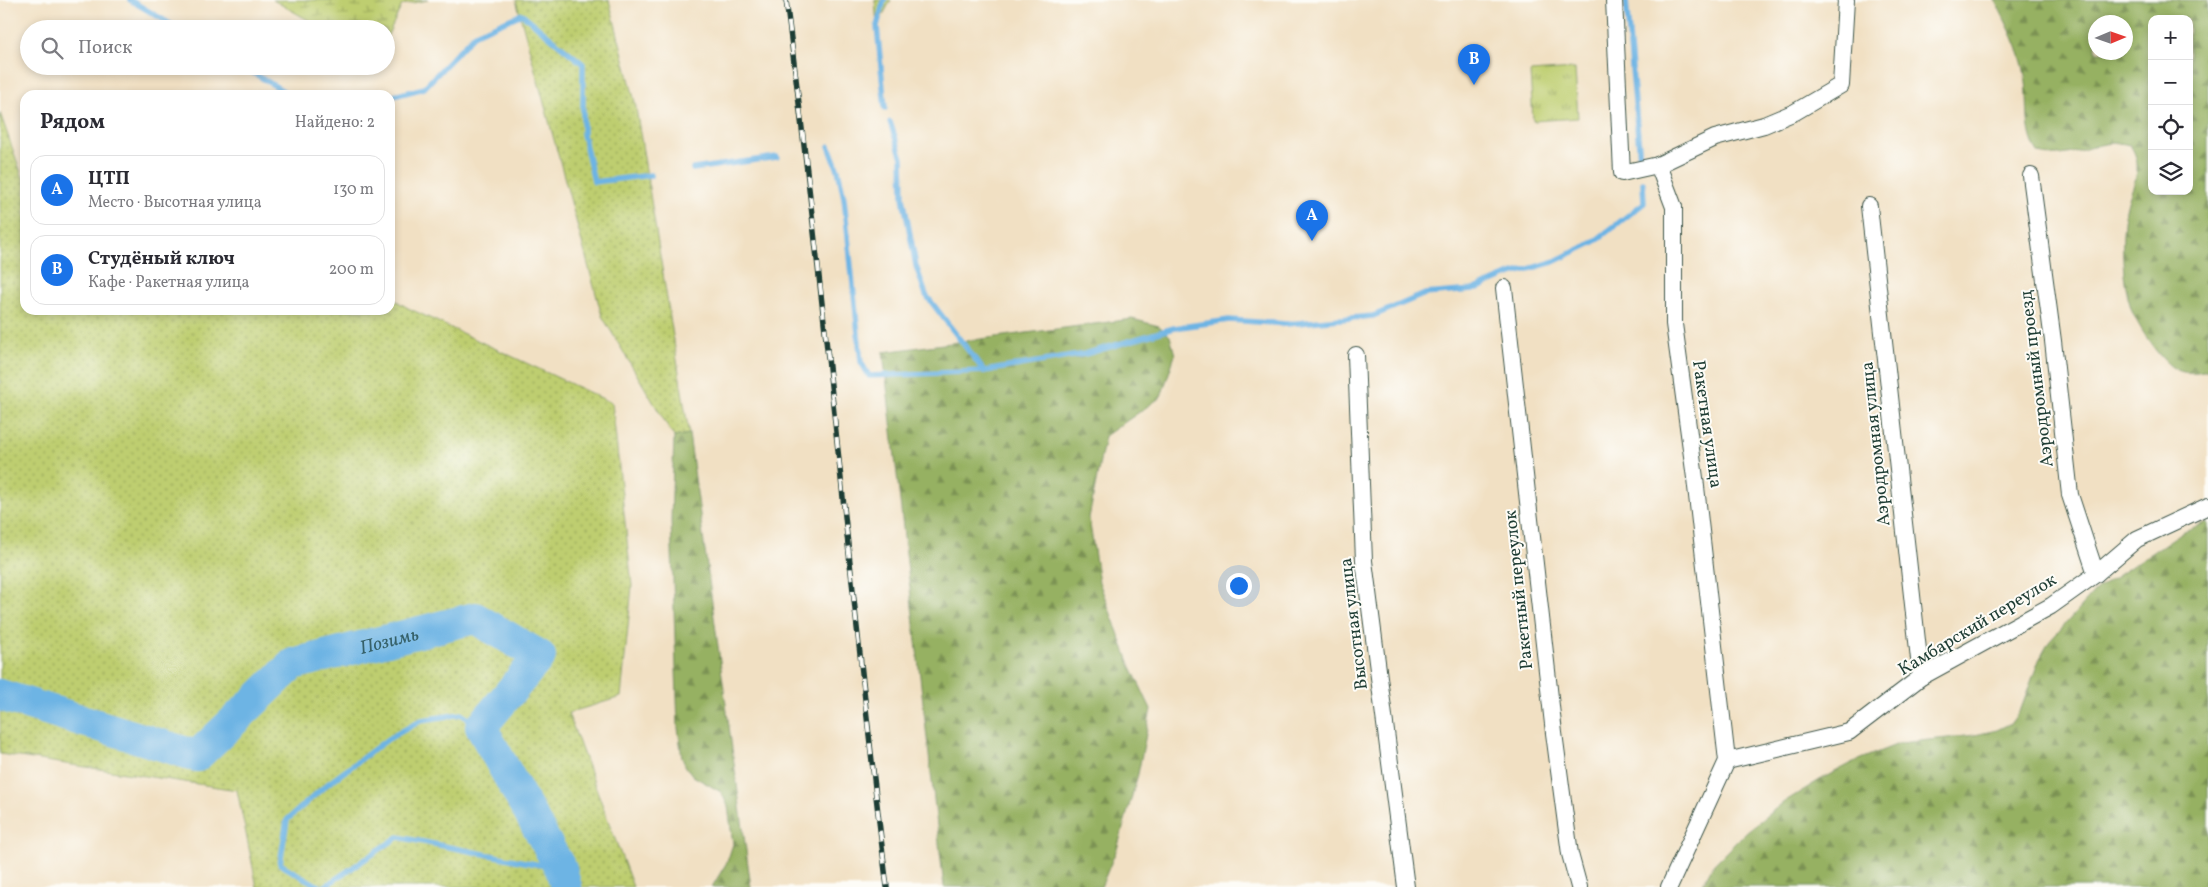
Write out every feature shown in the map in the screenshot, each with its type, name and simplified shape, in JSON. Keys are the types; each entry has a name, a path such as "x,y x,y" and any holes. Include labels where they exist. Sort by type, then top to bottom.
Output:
{"street":[{"path":"1614,0 1622,173 1658,165 1715,138 1764,125 1795,112 1840,85 1846,0"},
{"name":"Ракетная улица","path":"1658,165 1674,207 1674,324 1695,478 1727,761"},
{"name":"Аэродромный проезд","path":"2031,176 2053,341 2070,495 2096,574"},
{"name":"Аэродромная улица","path":"1869,206 1921,677"},
{"name":"Ракетный переулок","path":"1504,288 1555,743 1570,854 1579,887"},
{"name":"Высотная улица","path":"1356,355 1364,561 1406,887"},
{"name":"Камбарский переулок","path":"1727,761 1849,732 1921,677 2051,606 2096,574 2137,539 2208,506"},
{"path":"1667,886 1727,761"}],"green space":[{"path":"273,0 428,0 402,5 395,20 308,20"},
{"path":"516,0 609,0 635,102 689,434 674,437 602,316"},
{"path":"875,0 891,0 877,26"},
{"path":"1995,0 2208,0 2208,370 2190,373 2183,372 2166,362 2138,324 2131,308 2124,273 2123,246 2126,210 2137,170 2135,154 2130,145 2106,144 2063,155 2038,153 2030,135 2023,66 2009,28"},
{"path":"1575,69 1578,118 1533,121 1530,72"},
{"path":"0,113 20,170 20,315 395,315 395,300 408,308 612,403 632,586 621,697 568,713 633,887 257,887 237,790 0,754"},
{"path":"1132,319 1159,326 1170,336 1175,355 1161,397 1105,436 1089,518 1099,582 1131,667 1151,709 1138,774 1118,846 1101,887 944,887 883,352"},
{"path":"689,434 751,887 712,887 727,862 733,844 728,806 721,792 693,776 682,758 678,728 671,520 674,437"},
{"path":"2208,522 2208,887 1701,887 1714,864 1746,832 1784,802 1823,778 1858,760 1901,743 1975,735 1997,730 2011,723 2021,709 2039,660 2049,642 2096,590 2184,531"}],"waterway":[{"path":"130,0 164,20"},
{"path":"884,0 877,26 885,108"},
{"path":"1626,0 1640,159"},
{"path":"395,96 424,88 475,34 522,14 583,64 583,134 594,182 651,175"},
{"path":"257,75 282,90"},
{"path":"890,122 902,158 903,197 916,266 926,295 984,371"},
{"path":"829,146 838,170 844,198 861,362 869,376 985,371 1085,354 1174,328 1229,320 1287,324 1373,316 1425,294 1473,290 1508,275 1553,262 1594,242 1644,203 1643,183"},
{"path":"693,169 777,157"},
{"name":"Позимь","path":"0,695 197,756 293,664 475,618 540,656 481,727 561,869 566,887"},
{"path":"320,887 280,864 287,820 325,786 388,739 422,720 461,714 481,727"},
{"path":"324,887 398,837 561,869"}],"railway":[{"path":"786,0 813,222 887,887"}],"place":[{"name":"Студёный ключ","path":"1474,85"},
{"name":"ЦТП","path":"1312,241"}]}
